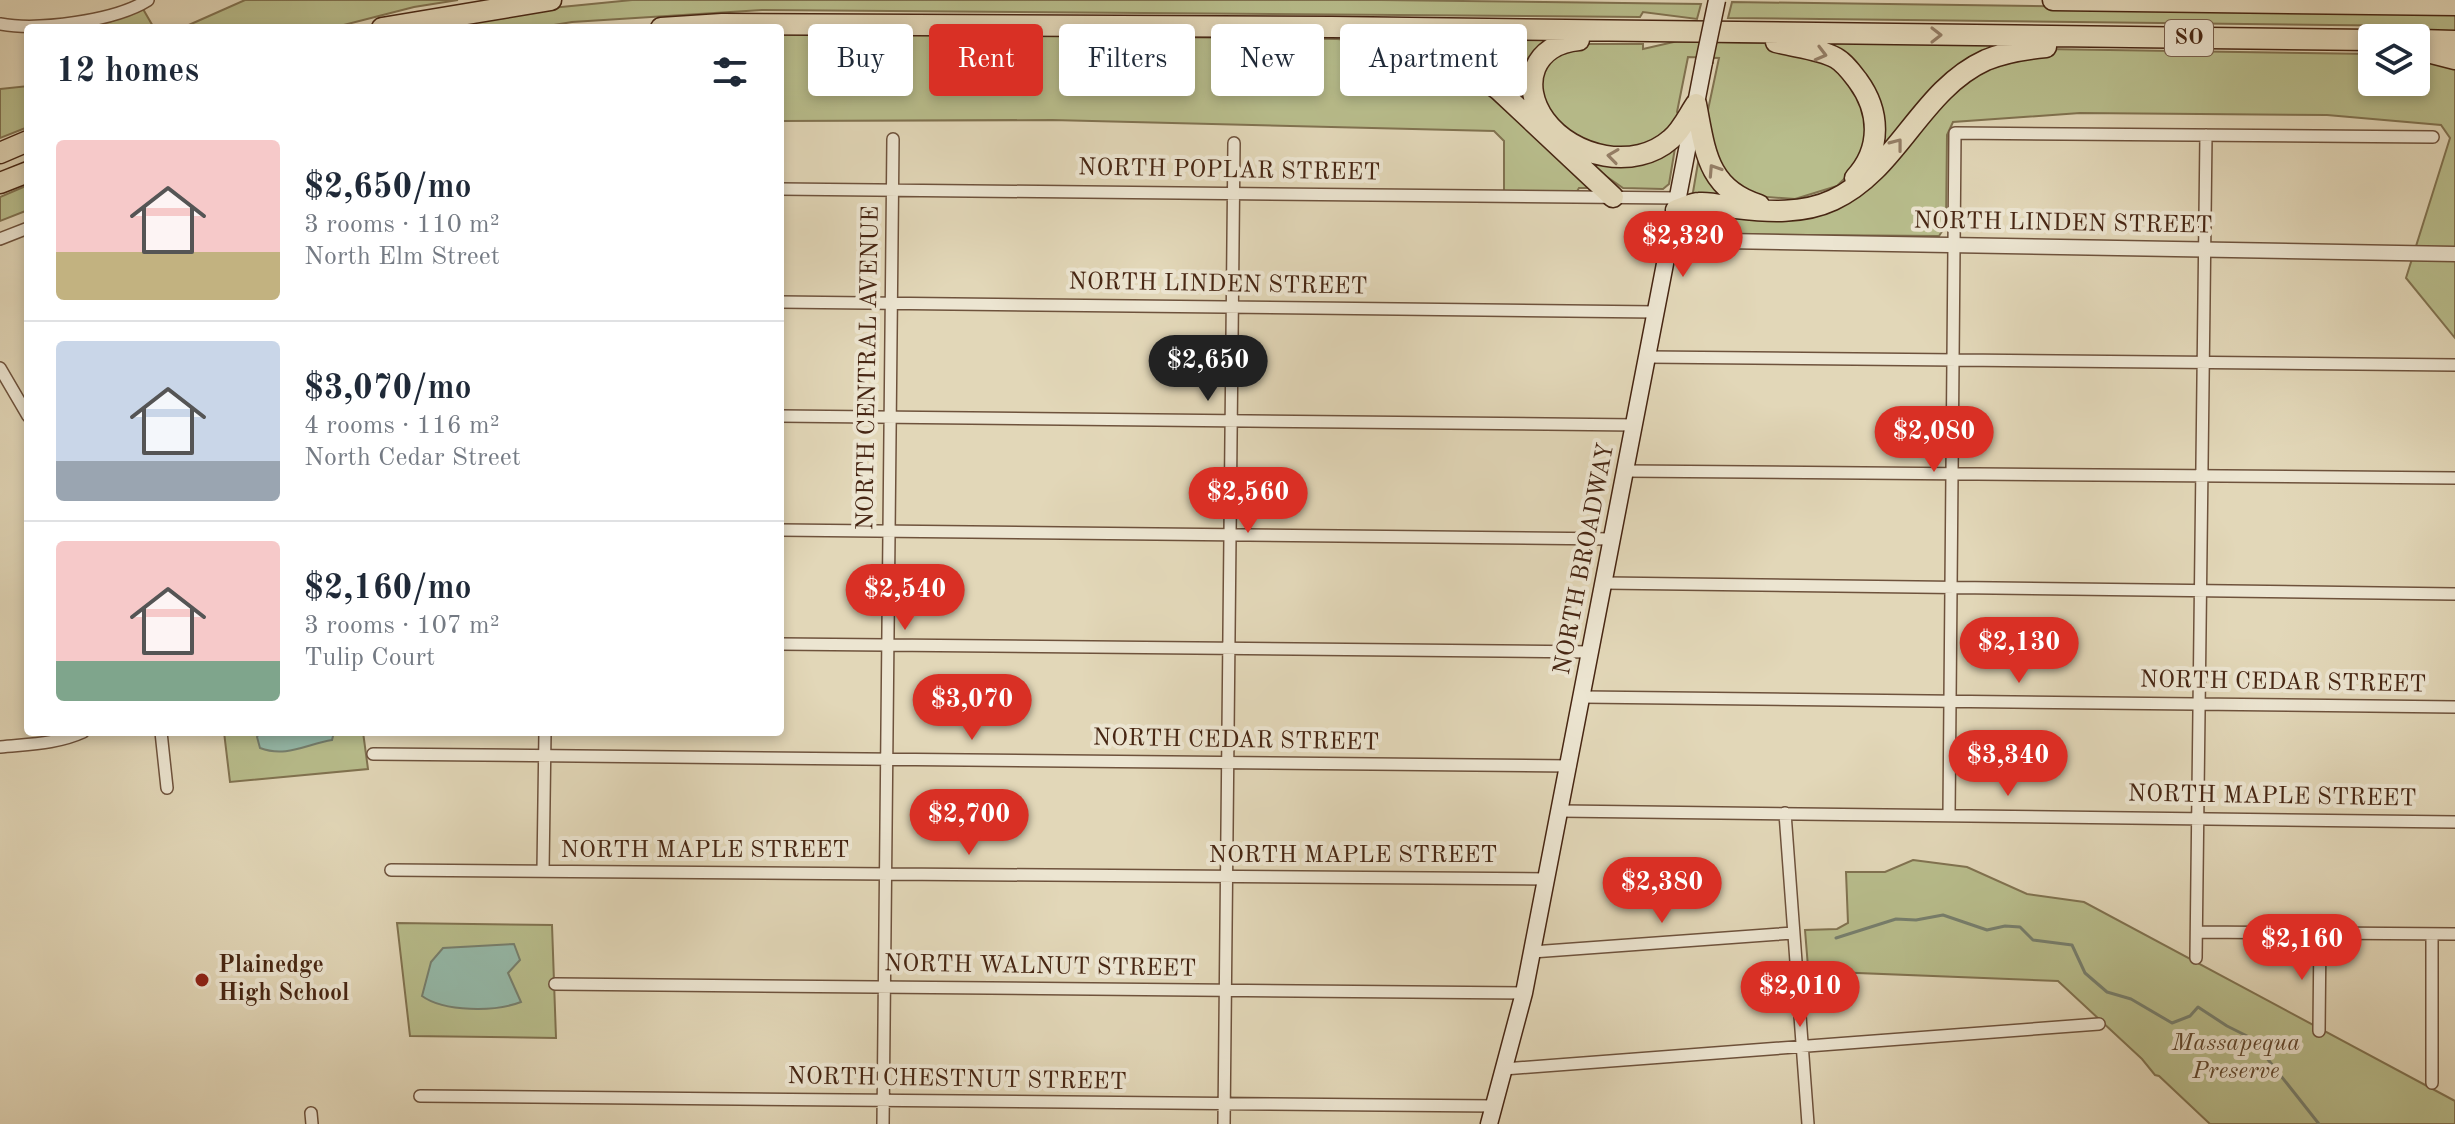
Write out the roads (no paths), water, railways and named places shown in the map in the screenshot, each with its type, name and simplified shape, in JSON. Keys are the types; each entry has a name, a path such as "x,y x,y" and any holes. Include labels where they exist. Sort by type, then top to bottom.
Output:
{"highway":[{"path":"406,24 551,0"},
{"name":"SO","path":"2053,0 2455,5"},
{"path":"2376,4 2406,0"},
{"name":"SO","path":"784,24 1332,27 2358,40"},
{"path":"1332,27 1406,42 1441,53 1468,67 1499,90 1613,197"},
{"path":"1678,33 1567,41 1553,46 1539,59 1535,68 1532,82 1534,98 1557,133 1598,154 1616,158 1645,155 1674,138 1696,104"},
{"path":"1696,104 1711,170 1724,184 1747,200 1773,206 1813,202 1846,188 1859,174 1875,141 1875,122 1863,88 1850,71 1836,58 1746,34"},
{"path":"1677,204 1785,211 1818,206 1856,186 1878,168 1929,104 1972,67 2019,50 2119,37"},
{"path":"2259,38 2358,46"},
{"path":"2430,40 2455,41"},
{"path":"2430,53 2455,59"},
{"path":"0,153 24,143"},
{"path":"0,183 24,174"}],"main road":[{"name":"NORTH BROADWAY","path":"1489,1124 1524,993 1561,811 1717,0"}],"street":[{"path":"37,24 111,16 148,0"},
{"path":"0,24 24,25"},
{"path":"1949,815 1955,133 2433,137"},
{"path":"2196,958 2206,135"},
{"name":"NORTH CENTRAL AVENUE","path":"883,1124 893,139"},
{"path":"1224,1124 1234,143"},
{"name":"NORTH POPLAR STREET","path":"784,189 1613,197 1677,204"},
{"path":"0,239 24,230"},
{"name":"NORTH LINDEN STREET","path":"1670,240 2455,254"},
{"name":"NORTH LINDEN STREET","path":"784,302 1656,312"},
{"path":"1648,357 2455,365"},
{"path":"0,368 24,409"},
{"path":"784,416 1635,425"},
{"path":"1626,471 2455,478"},
{"path":"784,530 1613,539"},
{"path":"1605,583 2455,594"},
{"path":"784,644 1591,652"},
{"name":"NORTH CEDAR STREET","path":"1583,697 2455,707"},
{"path":"0,747 47,743 75,736"},
{"path":"162,736 167,788"},
{"path":"543,871 545,736"},
{"name":"NORTH CEDAR STREET","path":"373,754 1570,766"},
{"name":"NORTH MAPLE STREET","path":"1561,811 2455,822"},
{"path":"1785,813 1808,1124"},
{"name":"NORTH MAPLE STREET","path":"391,870 1547,879"},
{"path":"2197,932 2455,934"},
{"path":"1532,952 1793,933"},
{"path":"2319,1031 2320,933"},
{"path":"2432,934 2432,1083"},
{"name":"NORTH WALNUT STREET","path":"555,984 1524,993"},
{"path":"1504,1069 2099,1024"},
{"name":"NORTH CHESTNUT STREET","path":"420,1096 1494,1106"}],"waterway":[{"path":"1836,938 1896,919 1916,920 1943,915 1987,930 2020,927 2033,940 2072,945 2085,973 2107,992 2131,999 2172,1023 2190,1016 2198,1007 2251,1038 2319,1124"}],"place":[{"name":"Plainedge High School","path":"202,980"}],"park label":[{"name":"Massapequa Preserve","path":"2236,1058"}]}
